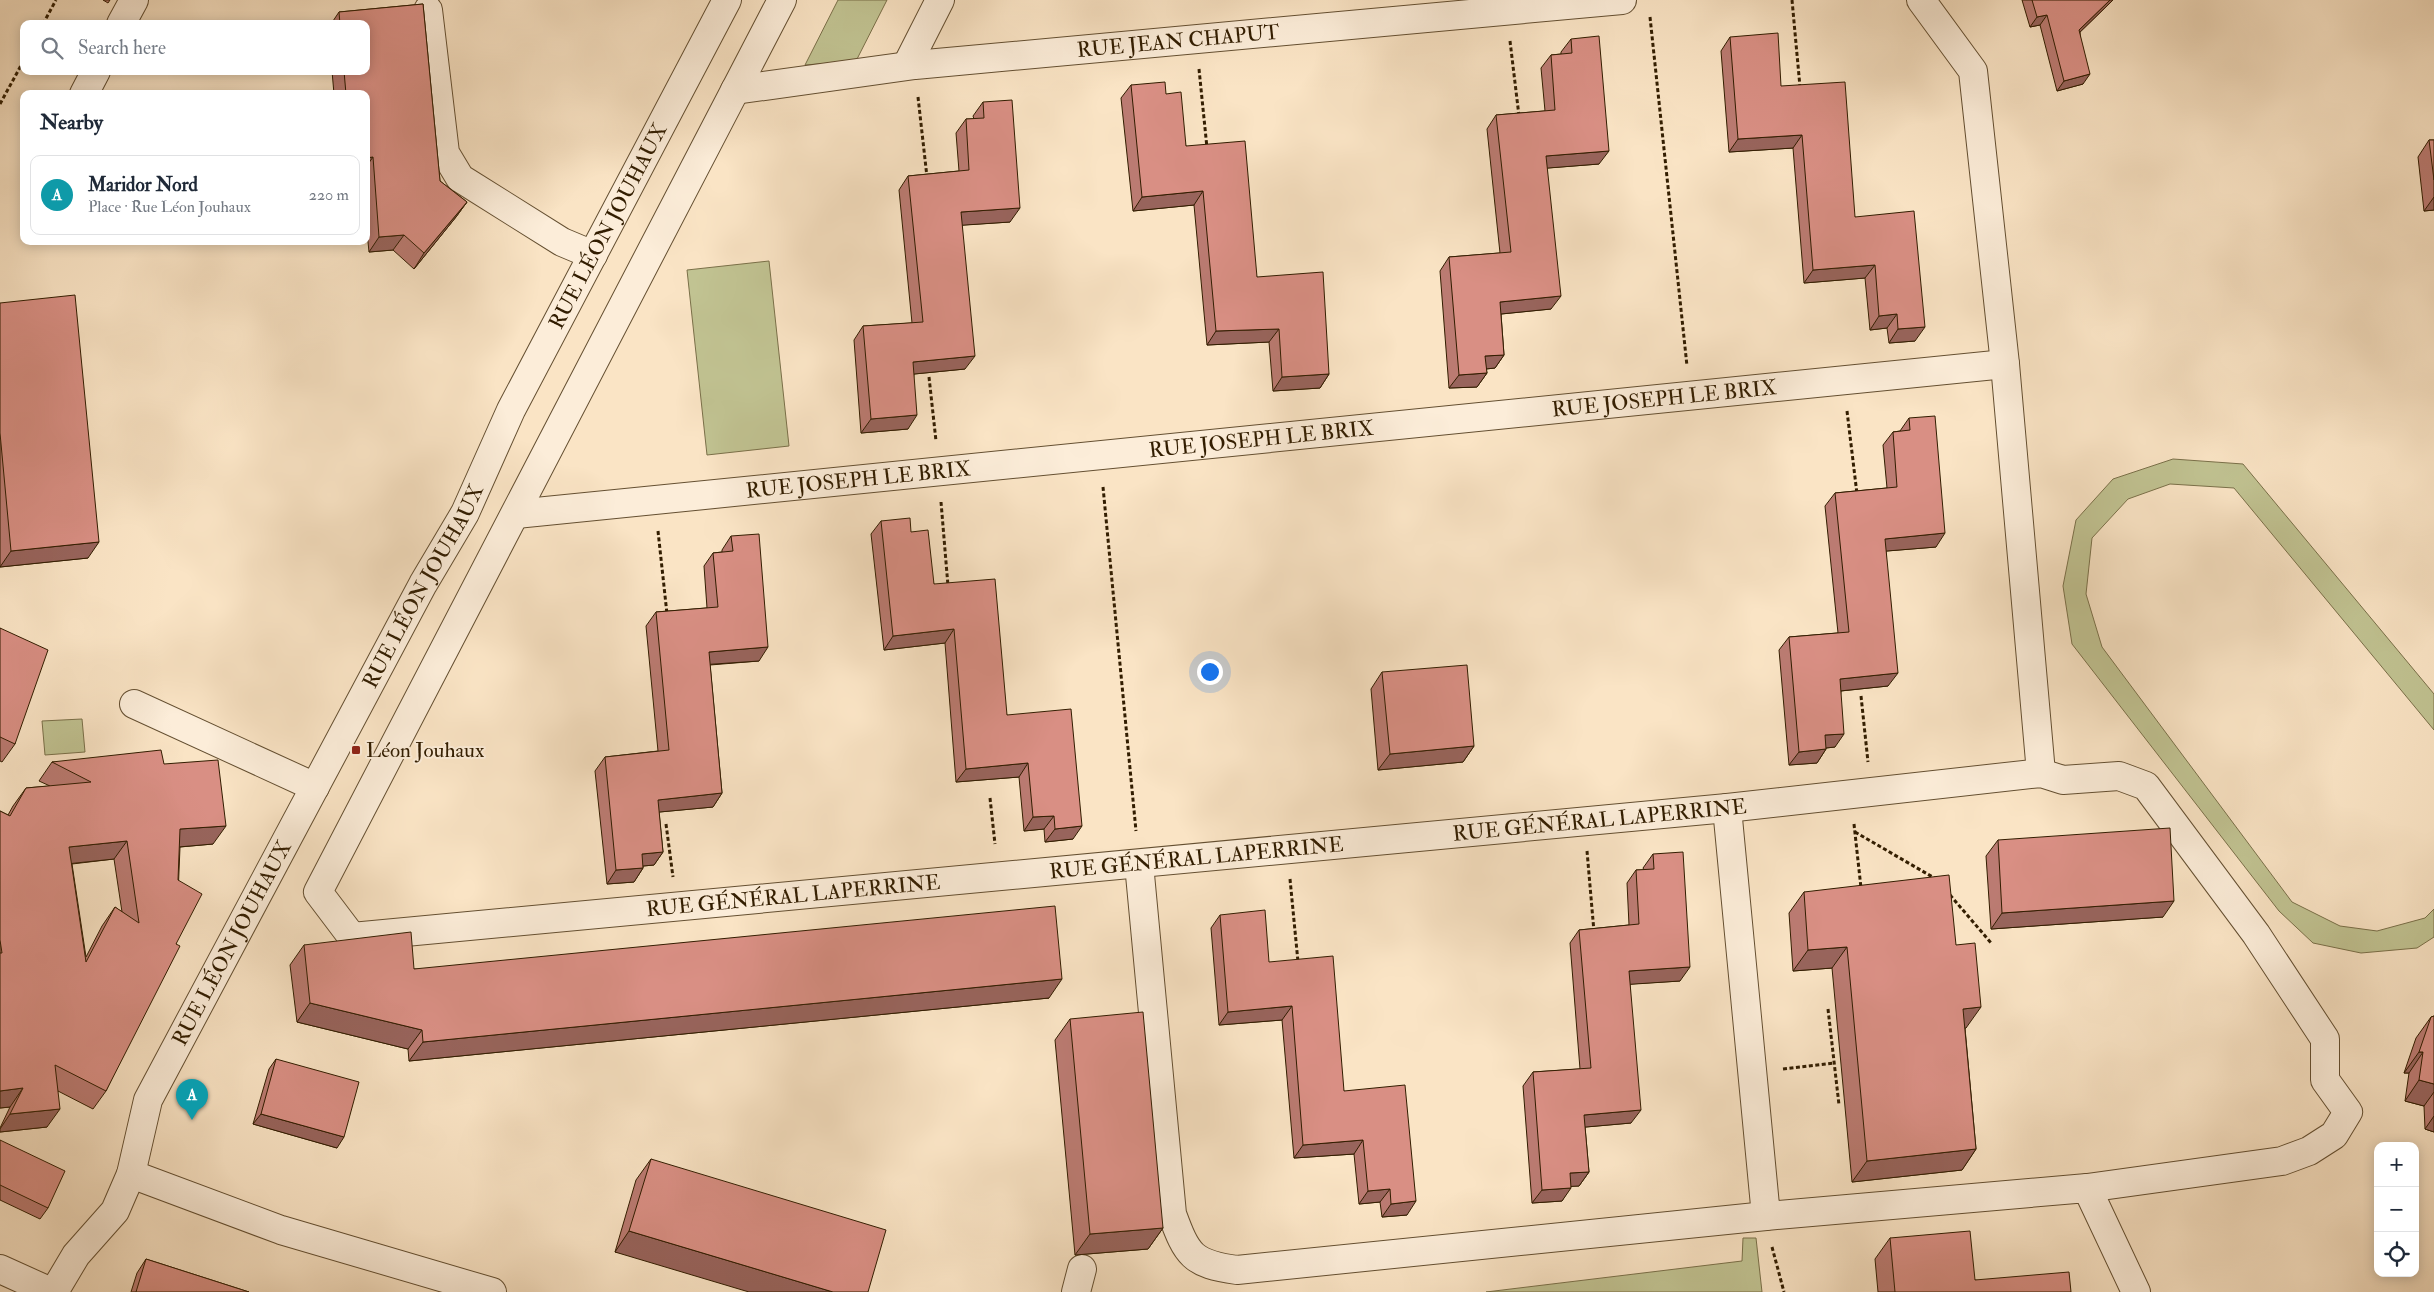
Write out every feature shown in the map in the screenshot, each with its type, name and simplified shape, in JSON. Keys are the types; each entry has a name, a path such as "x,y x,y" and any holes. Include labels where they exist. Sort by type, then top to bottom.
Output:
{"street":[{"path":"123,20 134,0"},
{"name":"RUE LÉON JOUHAUX","path":"52,1292 76,1256 115,1211 132,1174 148,1100 423,584 465,513 511,410 727,0"},
{"path":"516,514 782,0"},
{"path":"911,65 940,0"},
{"name":"RUE JEAN CHAPUT","path":"735,90 911,65 1620,0"},
{"path":"1139,864 1172,1214 1184,1246 1196,1258 1207,1264 1237,1270 1766,1216 2087,1188 2282,1161 2309,1152 2334,1135 2348,1112 2324,1080 2325,1039 2256,934 2146,786 2119,776 2063,780 2042,773 2005,364 1973,71 1922,0"},
{"path":"428,10 445,153 460,178 562,242 593,255"},
{"path":"86,90 94,75"},
{"name":"RUE JOSEPH LE BRIX","path":"516,514 2005,364"},
{"name":"RUE GÉNÉRAL LAPERRINE","path":"516,514 318,892 352,937 1585,822 2042,773"},
{"path":"134,704 315,787"},
{"path":"1727,808 1766,1216"},
{"path":"132,1174 281,1230 492,1292"},
{"path":"2087,1188 2136,1292"},
{"path":"0,1269 52,1292"}],"path":[{"path":"45,20 56,0"},
{"path":"1792,0 1800,92"},
{"path":"1649,10 1690,396"},
{"path":"1506,11 1519,120"},
{"path":"1196,39 1207,148"},
{"path":"911,65 928,178"},
{"path":"0,104 20,67"},
{"path":"929,377 949,589"},
{"path":"1844,380 1858,502"},
{"path":"1100,455 1139,864"},
{"path":"654,500 667,617"},
{"path":"1862,696 1861,793 1855,832 1862,893"},
{"path":"990,798 999,877"},
{"path":"1585,822 1594,933"},
{"path":"666,824 677,907"},
{"path":"1855,832 1934,877 1940,885"},
{"path":"1287,850 1298,963"},
{"path":"1947,892 1992,944"},
{"path":"1828,1009 1839,1104"},
{"path":"1752,1073 1834,1063"},
{"path":"1766,1216 1784,1292"}],"green space":[{"path":"838,0 887,0 856,61 805,65"},
{"path":"769,261 789,446 707,455 687,270"},
{"path":"2173,459 2243,464 2434,694 2434,730 2234,488 2170,484 2128,499 2092,538 2086,594 2102,647 2292,902 2340,926 2377,931 2425,918 2434,909 2434,937 2417,948 2361,953 2313,943 2279,911 2072,644 2063,586 2076,520 2113,479"},
{"path":"82,719 85,752 45,755 42,721"},
{"path":"1743,1238 1756,1238 1762,1292 1486,1292 1742,1261"}],"building":[{"path":"2032,0 2110,0 2079,30 2090,74 2064,81 2047,15 2037,17"},
{"path":"423,4 440,181 467,202 424,253 404,235 379,237 373,157 370,157 370,90 346,90 344,75 370,75 370,20 340,20 339,12"},
{"path":"1778,33 1781,86 1845,82 1855,217 1914,211 1925,327 1898,329 1897,314 1879,316 1875,265 1813,270 1802,135 1738,139 1730,37"},
{"path":"1599,36 1609,151 1546,156 1561,296 1500,302 1504,355 1485,356 1487,373 1459,375 1449,257 1511,252 1496,115 1555,110 1551,55 1572,53 1571,39"},
{"path":"1165,82 1166,94 1181,92 1186,146 1245,141 1257,277 1323,272 1329,374 1282,377 1279,329 1216,331 1203,191 1142,197 1131,85"},
{"path":"1012,100 1020,208 961,212 975,356 913,362 917,415 871,419 863,326 923,322 908,176 969,170 966,119 984,118 983,102"},
{"path":"2429,140 2434,140 2434,180"},
{"path":"75,295 99,542 11,551 0,433 0,303"},
{"path":"1935,416 1945,533 1885,539 1898,673 1840,679 1844,734 1825,735 1826,749 1799,752 1789,637 1849,632 1835,493 1897,487 1893,432 1910,430 1909,418"},
{"path":"910,518 911,532 928,530 934,584 995,579 1007,715 1071,709 1082,826 1055,829 1054,816 1033,817 1028,763 966,769 954,629 893,636 881,521"},
{"path":"759,534 768,647 709,652 722,793 658,800 663,852 642,854 643,868 616,870 605,757 669,750 656,612 718,607 713,553 733,551 731,536"},
{"path":"0,628 48,650 15,744 0,737"},
{"path":"1467,665 1474,746 1390,754 1382,672"},
{"path":"161,750 164,764 218,760 226,826 180,829 178,880 202,894 176,944 180,946 106,1091 55,1065 60,1109 10,1114 23,1088 0,1091 0,953 2,953 0,940 0,811 10,816 26,788 91,782 52,762","holes":["127,841 139,923 115,907 86,962 69,847"]},
{"path":"2170,828 2174,901 2002,913 1998,840"},
{"path":"1683,852 1690,967 1629,971 1641,1110 1584,1115 1589,1172 1570,1173 1571,1188 1542,1190 1533,1072 1591,1068 1579,930 1639,924 1636,870 1654,869 1653,854"},
{"path":"1949,875 1956,945 1975,943 1981,1007 1963,1009 1976,1149 1867,1161 1847,947 1808,950 1804,892"},
{"path":"1055,906 1062,979 423,1042 422,1030 310,1003 304,945 411,932 414,969"},
{"path":"1265,910 1269,962 1333,956 1344,1091 1405,1085 1416,1201 1391,1204 1390,1189 1368,1191 1363,1140 1303,1145 1292,1006 1228,1012 1220,915"},
{"path":"1143,1012 1163,1228 1090,1234 1070,1019"},
{"path":"2434,1016 2434,1084 2419,1080 2423,1052 2419,1052 2431,1017"},
{"path":"276,1059 359,1082 344,1137 261,1114"},
{"path":"0,1140 65,1171 48,1208 0,1185"},
{"path":"651,1159 886,1230 868,1292 833,1292 629,1231"},
{"path":"1970,1231 1975,1280 2069,1272 2071,1292 1895,1292 1890,1238"},
{"path":"146,1259 249,1292 136,1292"}],"place":[{"name":"Léon Jouhaux","path":"356,750"},
{"name":"Maridor Nord","path":"192,1120"}]}
